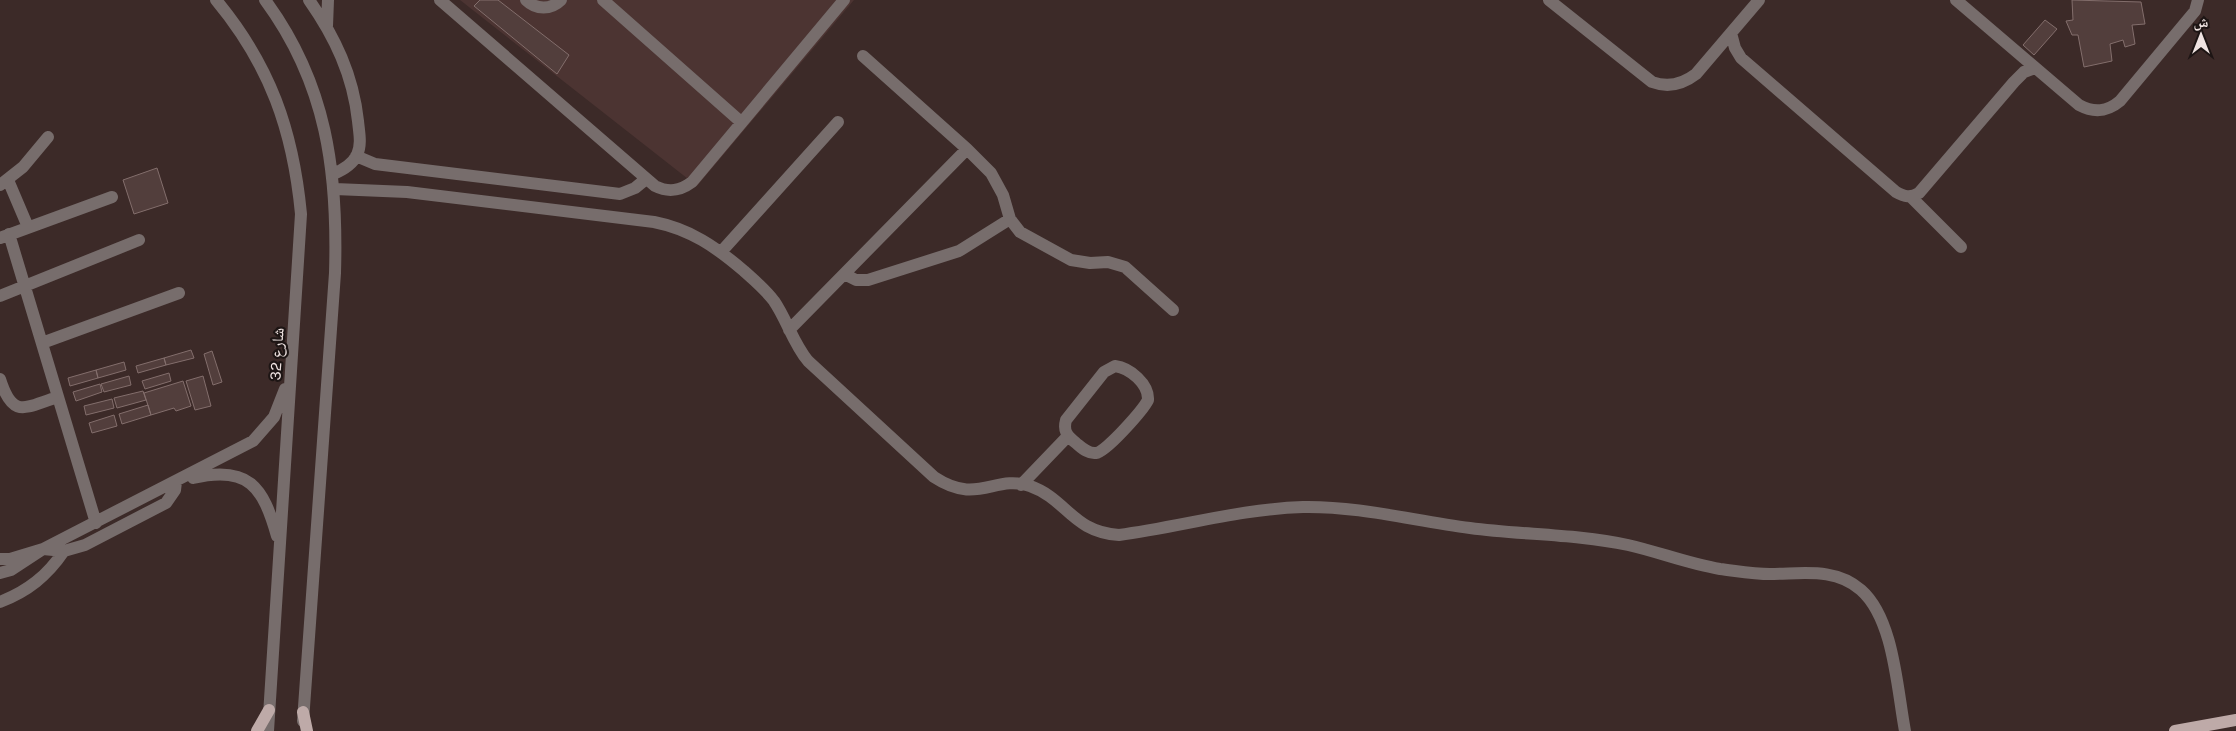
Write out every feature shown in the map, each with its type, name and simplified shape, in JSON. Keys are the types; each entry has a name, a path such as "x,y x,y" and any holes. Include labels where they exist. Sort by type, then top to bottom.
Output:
{"main road":[{"path":"257,731 269,710"},
{"path":"303,712 307,731"},
{"path":"2175,731 2236,720"}],"street":[{"name":"شارع 32","path":"216,0 234,22 264,72 288,133 295,165 301,214 268,731"},
{"path":"265,0 295,46 310,80 322,116 334,189 334,273 302,731"},
{"path":"309,0 327,26 340,51 354,97 360,145 351,164 333,174"},
{"path":"327,26 328,0"},
{"path":"526,0 536,7 544,8 551,7 561,0"},
{"path":"603,0 741,122"},
{"path":"449,3 646,179 662,190 670,191 686,187 844,0"},
{"path":"1549,0 1658,85 1674,85 1689,79 1759,0"},
{"path":"1956,0 2079,105 2091,110 2106,110 2120,101 2195,11 2198,0"},
{"path":"1731,33 1735,48 1741,58 1896,192 1912,197 1961,247"},
{"path":"863,56 967,149 996,180 1003,195 1010,219 1026,236 1071,260 1090,263 1108,262 1125,267 1173,310"},
{"path":"1912,197 1919,193 2014,82 2024,72 2035,68"},
{"path":"722,252 838,122"},
{"path":"28,227 4,182 37,153 48,137"},
{"path":"789,330 967,149"},
{"path":"356,156 375,164 620,194 635,188 646,179"},
{"path":"334,189 407,192 654,222 690,232 722,252 763,288 782,315 794,342 808,361 934,477 956,488 968,491 1004,484 1021,484 1044,493 1084,526 1107,534 1131,534 1270,509 1337,508 1371,511 1472,529 1600,540 1638,548 1686,562 1740,572 1829,574 1845,580 1860,589 1872,601 1881,615 1886,631 1905,731"},
{"path":"96,523 25,286 4,236 112,197"},
{"path":"844,274 856,280 868,280 952,254 1010,219"},
{"path":"0,296 139,240"},
{"path":"42,343 179,292"},
{"path":"1115,366 1126,370 1147,388 1148,400 1145,405 1101,452 1089,453 1068,436 1065,426 1068,415 1109,368 1115,366"},
{"path":"0,573 11,570 43,549 239,449 265,430 281,402 291,369"},
{"path":"0,380 8,401 17,407 22,408 58,397"},
{"path":"1021,484 1068,436"},
{"path":"176,482 218,474 232,474 246,480 258,489 266,501 279,545"},
{"path":"0,559 10,559 43,549 64,551 86,545 166,503 175,490 176,482"},
{"path":"0,602 27,590 42,579 64,551"}],"shaded area":[{"path":"460,0 854,0 697,186"}],"building":[{"path":"480,0 498,0 569,55 557,74 474,6"},
{"path":"2072,0 2141,2 2145,24 2132,25 2135,44 2125,47 2123,40 2110,44 2112,61 2084,67 2078,35 2072,35 2066,21 2073,20"},
{"path":"2045,20 2057,29 2034,55 2023,45"},
{"path":"157,168 168,203 134,214 123,180"},
{"path":"191,350 194,358 166,365 164,358"},
{"path":"212,351 222,382 213,385 204,354"},
{"path":"164,358 166,365 138,373 136,366"},
{"path":"124,362 126,370 98,378 96,370"},
{"path":"96,370 98,378 70,386 68,378"},
{"path":"169,373 171,381 145,389 142,381"},
{"path":"129,376 131,385 104,392 101,384"},
{"path":"203,376 211,406 195,410 186,381"},
{"path":"183,381 191,406 176,411 174,408 151,415 144,393"},
{"path":"100,384 102,392 76,401 73,392"},
{"path":"143,391 146,400 117,408 114,398"},
{"path":"112,399 114,408 86,415 84,406"},
{"path":"148,405 151,415 122,424 119,414"},
{"path":"114,415 117,426 92,433 89,423"}]}
